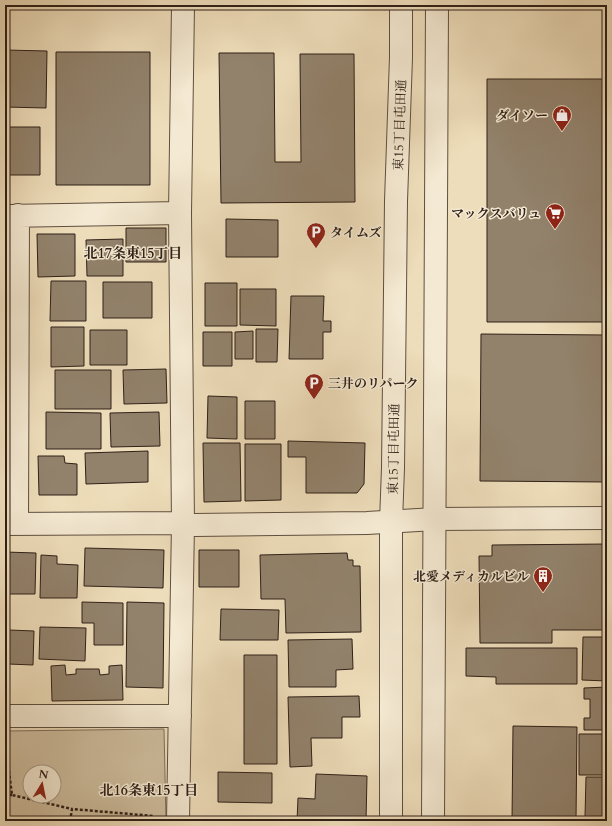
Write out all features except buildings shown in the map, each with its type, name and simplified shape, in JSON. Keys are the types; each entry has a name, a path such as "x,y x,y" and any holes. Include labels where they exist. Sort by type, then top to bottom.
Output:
{"street":[{"path":"178,821 183,523 180,213 183,5"},
{"name":"東15丁目屯田通","path":"391,821 391,522 396,201 402,57 401,5"},
{"path":"433,821 437,5"},
{"path":"180,213 12,215 11,524 183,523 194,525 391,522 435,519 607,518"},
{"path":"5,716 180,716"}],"path":[{"path":"5,738 12,795"},
{"path":"5,795 12,795 72,809 154,816"},
{"path":"70,821 72,809"}],"shaded area":[{"path":"164,729 166,821 5,821 5,731"}],"place":[{"name":"ダイソー","path":"562,132"},
{"name":"マックスバリュ","path":"555,230"},
{"name":"タイムズ","path":"316,249"},
{"name":"三井のリパーク","path":"314,400"},
{"name":"北愛メディカルビル","path":"543,593"}],"district":[{"name":"北17条東15丁目","path":"133,253"},
{"name":"北16条東15丁目","path":"149,790"}]}
